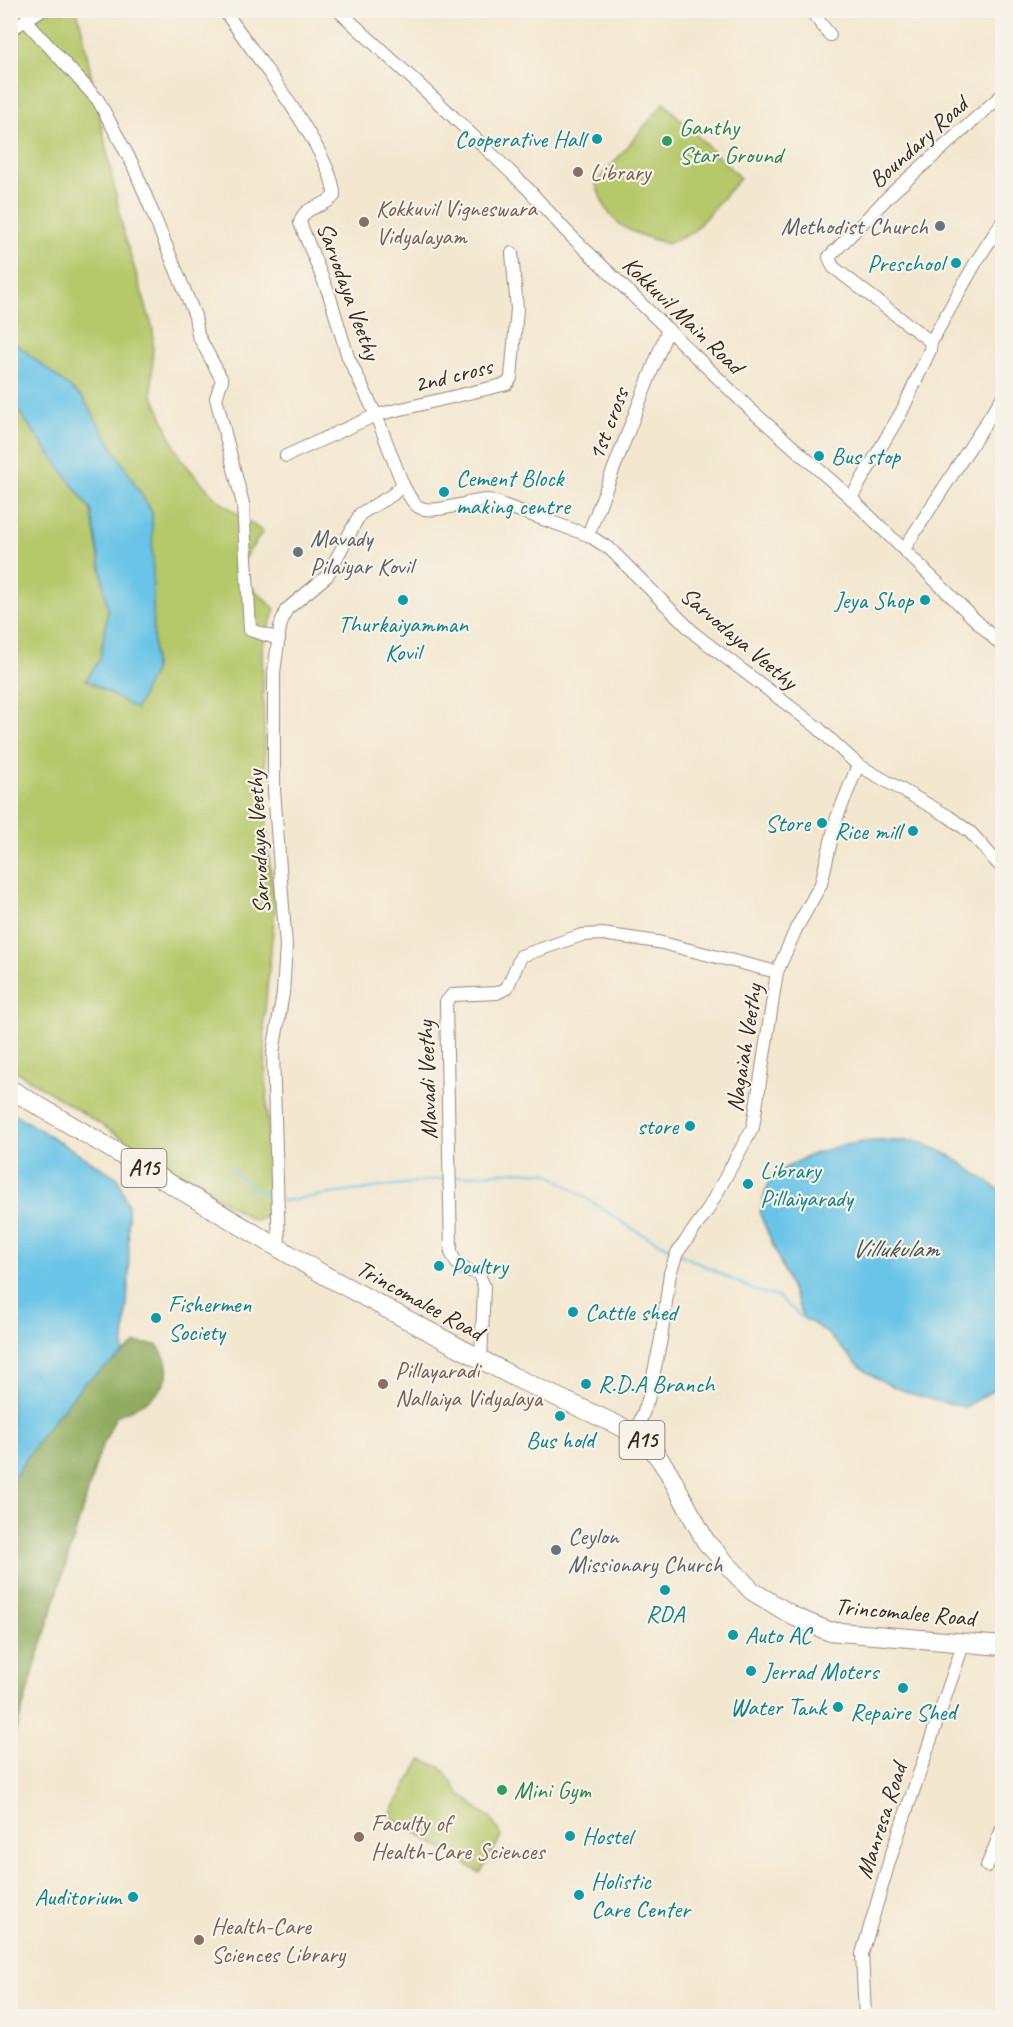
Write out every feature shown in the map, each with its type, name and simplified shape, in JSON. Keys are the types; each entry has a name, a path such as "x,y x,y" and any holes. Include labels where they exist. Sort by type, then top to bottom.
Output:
{"highway":[{"name":"Trincomalee Road","path":"10,1089 326,1276 481,1361 635,1435 652,1448 669,1473 706,1542 752,1591 795,1617 828,1631 1002,1646"}],"street":[{"path":"10,30 41,10"},
{"name":"Sarvodaya Veethy","path":"224,10 300,119 332,179 334,196 330,202 308,209 300,223 329,294 348,357 376,415 403,485 416,505 425,510 439,510 476,500 489,500 588,535 610,549 696,635 817,727 858,765 948,816 971,833 1002,868"},
{"name":"Kokkuvil Main Road","path":"338,10 441,105 668,329 752,410 851,498 1002,646"},
{"path":"810,10 830,35"},
{"path":"25,20 98,100 133,165 165,238 195,316 198,335 222,380 216,399 231,448 243,504 250,630 279,639"},
{"name":"Boundary Road","path":"931,342 833,267 829,257 893,192 1002,95"},
{"path":"851,498 902,411 930,351 931,342 976,262 1002,222"},
{"name":"2nd cross","path":"286,456 376,415 507,384 511,378 517,309 512,253"},
{"name":"1st cross","path":"588,535 668,329"},
{"path":"904,549 1002,398"},
{"name":"Sarvodaya Veethy","path":"279,1247 273,1053 283,993 286,946 274,790 274,673 279,639 286,610 327,576 360,514 392,495 403,485"},
{"name":"Nagaiah Veethy","path":"635,1435 648,1400 661,1339 670,1273 677,1253 707,1211 753,1126 777,972 796,929 821,884 836,820 858,765"},
{"name":"Mavadi Veethy","path":"481,1361 484,1286 478,1273 463,1270 454,1262 451,1252 446,1002 452,995 497,993 507,988 521,957 582,935 602,934 658,942 777,972"},
{"name":"Manresa Road","path":"865,2016 862,1954 926,1749 964,1642"},
{"path":"987,1866 1002,1828"}],"green space":[{"path":"47,11 77,11 124,234 153,329 152,394 180,458 214,497 263,532 239,565 245,581 275,609 262,647 267,844 275,909 264,1019 270,1198 267,1217 253,1220 11,1068 11,401 91,510 108,610 100,659 136,709 152,512 29,355 11,339 11,35"},
{"name":"Ganthy Star Ground","path":"664,103 740,178 692,233 667,244 621,225 607,210 596,184"},
{"path":"136,1343 157,1345 165,1358 167,1370 165,1381 160,1390 151,1398 116,1416 99,1454 11,1747 11,1482 44,1432 83,1384"},
{"path":"421,1760 442,1768 459,1793 490,1818 502,1836 480,1873 389,1816"}],"water":[{"path":"10,339 83,398 152,512 154,671 136,709 86,680 100,659 108,610 91,510 11,401"},
{"path":"11,1112 118,1178 128,1206 129,1275 123,1354 83,1384 44,1432 11,1482"},
{"name":"Villukulam","path":"873,1141 918,1141 951,1156 1002,1192 1002,1385 965,1407 908,1393 881,1381 857,1364 827,1333 804,1319 760,1214 769,1179 782,1170 818,1152"}],"waterway":[{"path":"230,1168 251,1187 274,1199"},
{"path":"455,1177 515,1171 548,1173 631,1228 673,1250"},
{"path":"282,1201 446,1178"},
{"path":"680,1254 756,1291 778,1297 804,1319"}],"place":[{"name":"Cooperative Hall","path":"597,139"},
{"name":"Ganthy Star Ground","path":"667,141"},
{"name":"Library","path":"578,172"},
{"name":"Kokkuvil Vigneswara Vidyalayam","path":"364,222"},
{"name":"Methodist Church","path":"940,226"},
{"name":"Preschool","path":"956,263"},
{"name":"Bus stop","path":"819,456"},
{"name":"Cement Block making centre","path":"444,492"},
{"name":"Mavady Pilaiyar Kovil","path":"298,552"},
{"name":"Thurkaiyamman Kovil","path":"403,600"},
{"name":"Jeya Shop","path":"925,600"},
{"name":"Store","path":"822,823"},
{"name":"Rice mill","path":"913,831"},
{"name":"store","path":"690,1126"},
{"name":"Library Pillaiyarady","path":"748,1184"},
{"name":"Poultry","path":"439,1266"},
{"name":"Cattle shed","path":"573,1312"},
{"name":"Fishermen Society","path":"156,1318"},
{"name":"Pillayaradi Nallaiya Vidyalaya","path":"383,1384"},
{"name":"R.D.A Branch","path":"586,1384"},
{"name":"Bus hold","path":"560,1416"},
{"name":"Ceylon Missionary Church","path":"556,1550"},
{"name":"RDA","path":"665,1590"},
{"name":"Auto AC","path":"733,1635"},
{"name":"Jerrad Moters","path":"751,1671"},
{"name":"Repaire Shed","path":"903,1688"},
{"name":"Water Tank","path":"838,1707"},
{"name":"Mini Gym","path":"502,1790"},
{"name":"Hostel","path":"570,1836"},
{"name":"Faculty of Health-Care Sciences","path":"359,1837"},
{"name":"Holistic Care Center","path":"579,1895"},
{"name":"Auditorium","path":"133,1897"},
{"name":"Health-Care Sciences Library","path":"199,1940"}]}
